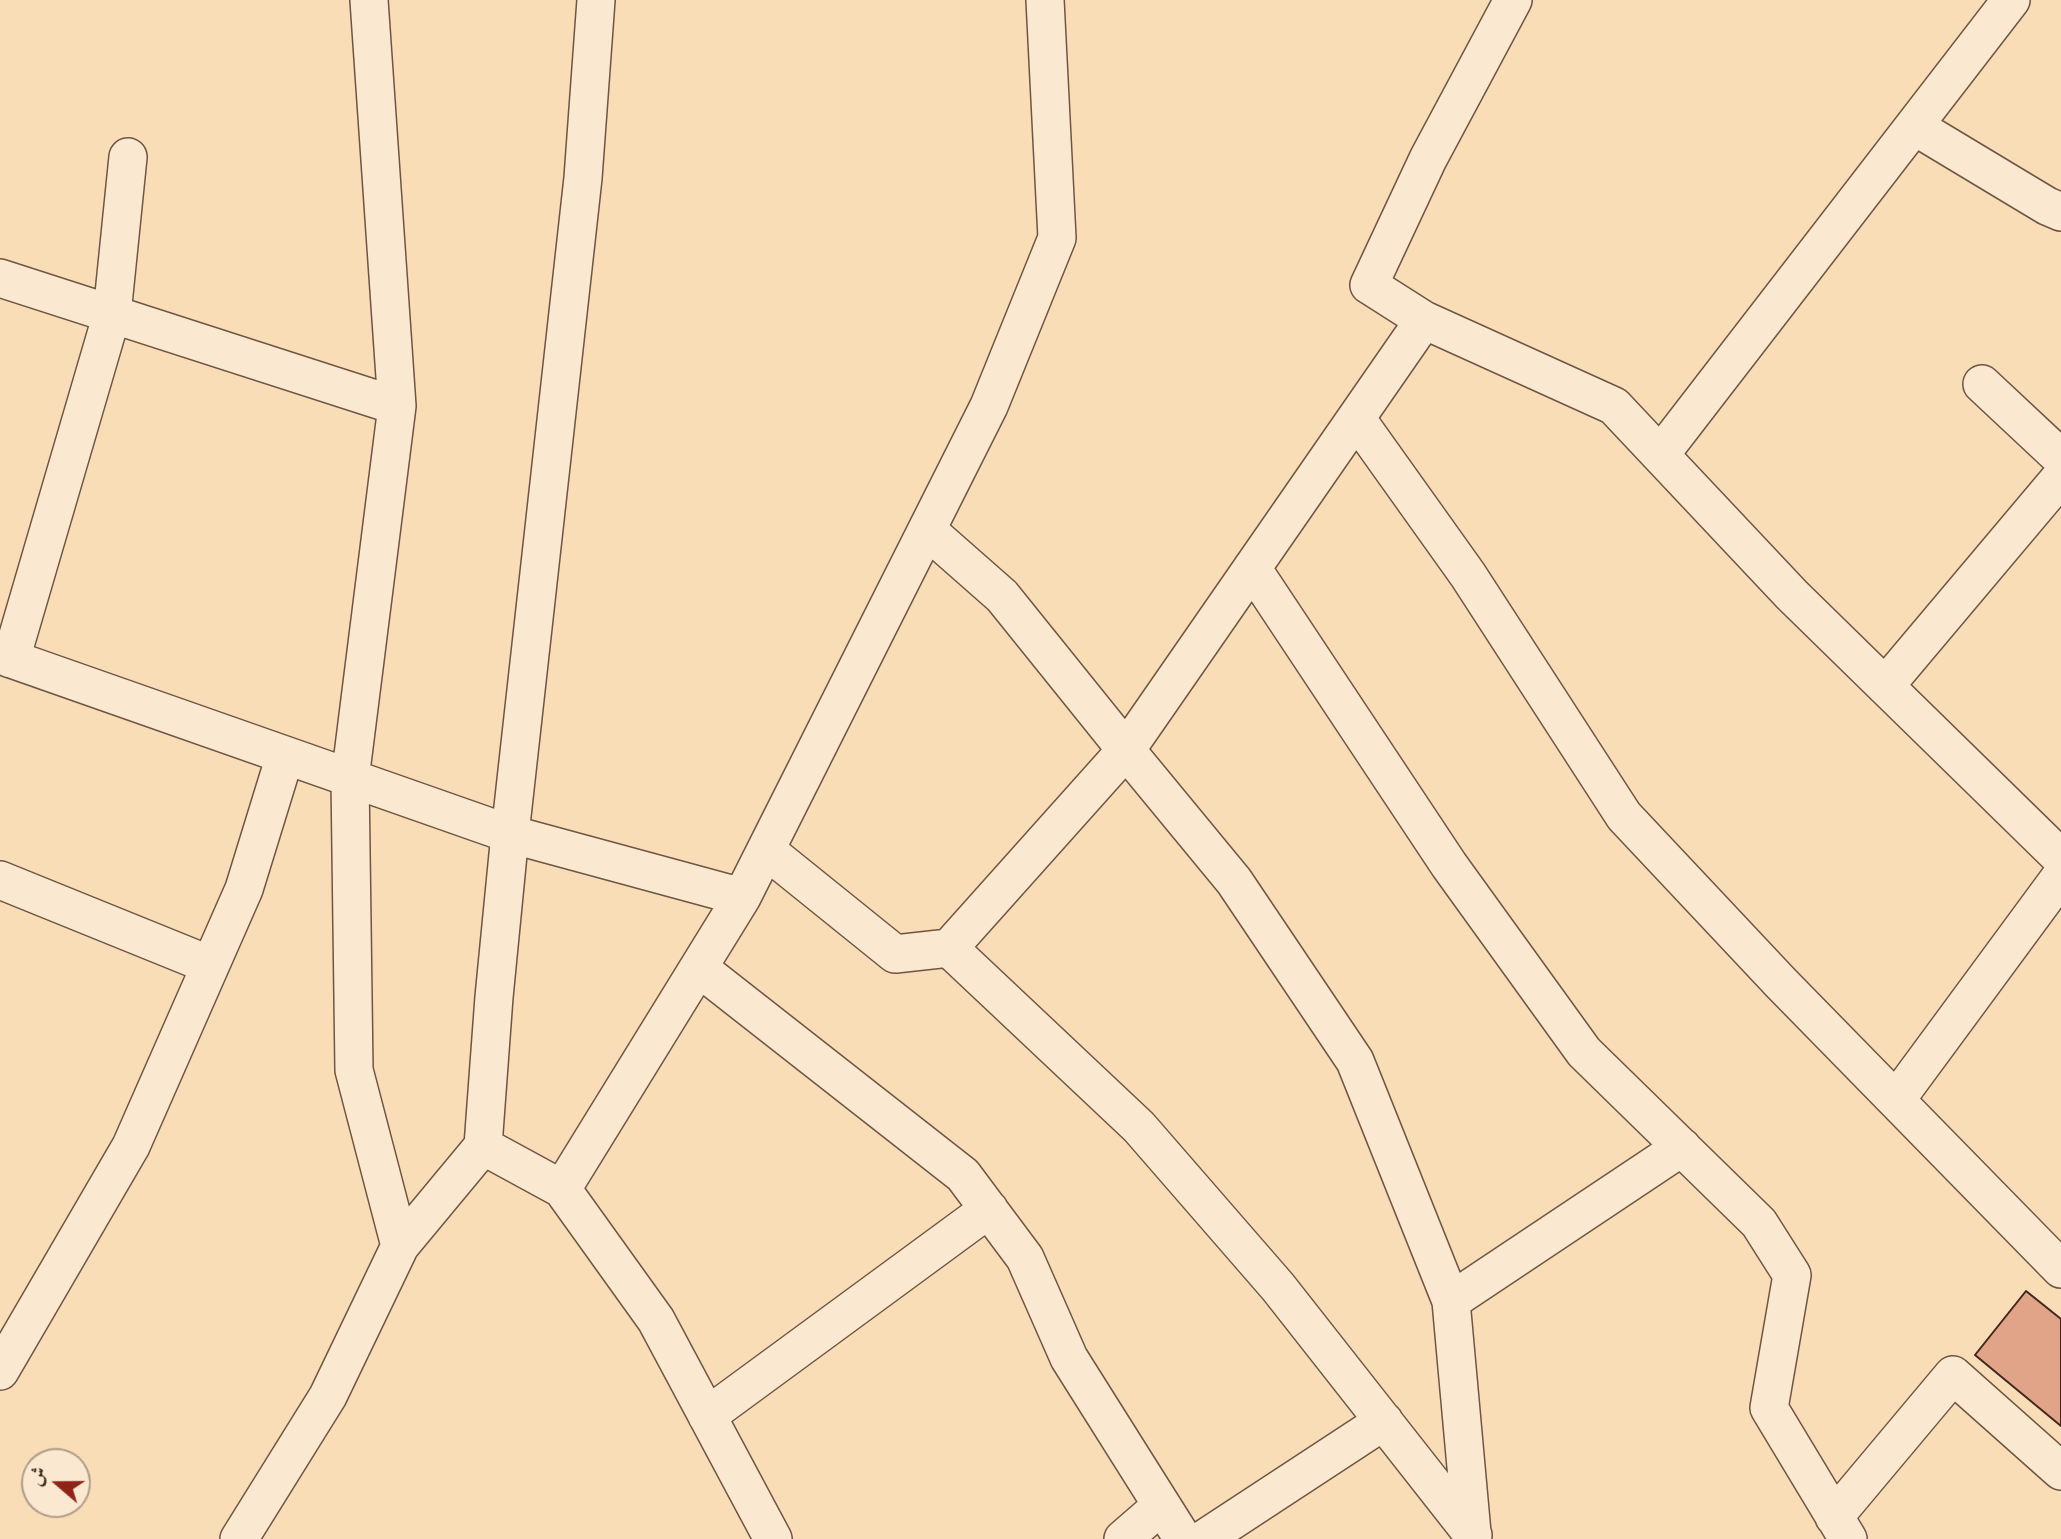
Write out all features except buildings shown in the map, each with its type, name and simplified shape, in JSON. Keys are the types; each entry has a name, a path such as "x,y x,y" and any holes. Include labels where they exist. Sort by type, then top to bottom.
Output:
{"street":[{"path":"369,0 397,407 350,779 354,1070 400,1246"},
{"path":"239,1539 328,1396 400,1246 483,1146 510,834 583,178 596,0"},
{"path":"562,1189 742,897 989,407 1057,238 1045,0"},
{"path":"1513,0 1429,159 1369,285 1424,320 1614,406 1792,595 2061,858"},
{"path":"1660,455 2011,0"},
{"path":"1914,126 2061,212"},
{"path":"128,157 112,314 6,657 510,834 742,897"},
{"path":"0,278 397,407"},
{"path":"766,850 895,954 949,948 1126,750 1424,320"},
{"path":"1982,384 2061,458"},
{"path":"1356,418 1468,575 1624,816 1772,973 2061,1269"},
{"path":"1885,686 2061,477"},
{"path":"927,530 1002,596 1234,881 1355,1061 1451,1300 1474,1536"},
{"path":"1252,568 1448,865 1584,1052 1759,1223 1792,1275 1769,1408 1841,1528 1953,1375 2061,1471"},
{"path":"0,1371 131,1146 244,889 285,756"},
{"path":"1896,1100 2061,876"},
{"path":"0,880 211,965"},
{"path":"949,948 1139,1127 1278,1287 1474,1536"},
{"path":"699,968 963,1175 1025,1258 1069,1358 1182,1539"},
{"path":"483,1146 562,1189 656,1320 773,1539"},
{"path":"1451,1300 1682,1147"},
{"path":"707,1416 989,1209"},
{"path":"1204,1539 1384,1421"},
{"path":"1122,1539 1161,1506"}]}
